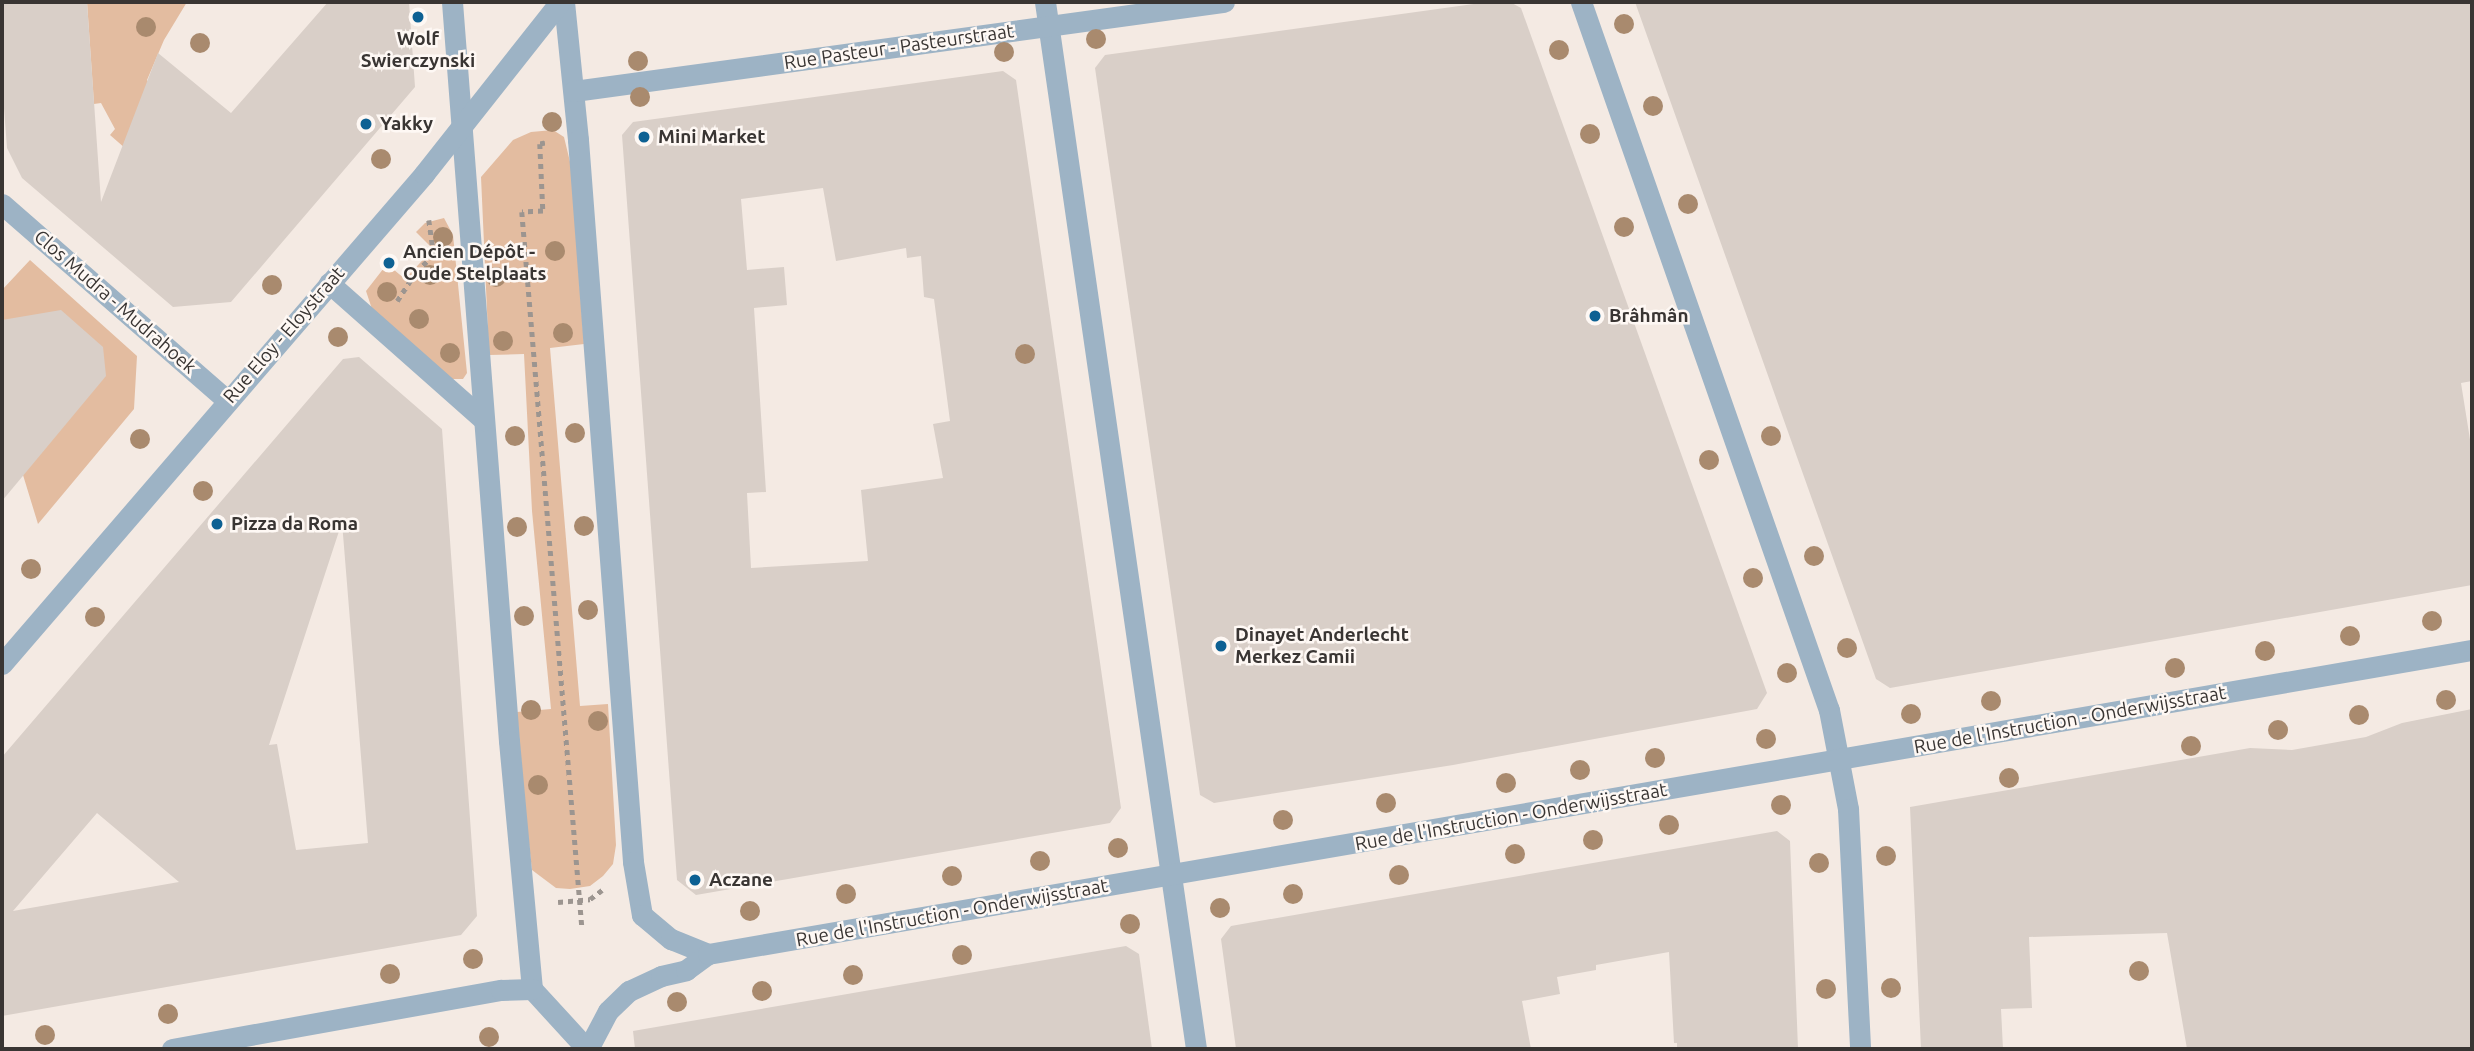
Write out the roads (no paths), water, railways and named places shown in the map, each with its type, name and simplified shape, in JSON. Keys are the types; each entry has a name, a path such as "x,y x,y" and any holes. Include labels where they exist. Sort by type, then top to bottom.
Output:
{"street":[{"path":"172,1049 501,990 532,989 521,881 452,2"},
{"path":"562,2 574,92 633,862 642,915 671,939 708,954"},
{"name":"Rue Eloy - Eloystraat","path":"2,664 424,174 460,125 562,2"},
{"path":"1045,2 1196,1049"},
{"name":"Rue Pasteur - Pasteurstraat","path":"574,92 1224,2"},
{"path":"1581,2 1829,710 1848,809 1860,1049"},
{"name":"Clos Mudra - Mudrahoek","path":"2,204 227,400"},
{"path":"329,283 484,420"},
{"name":"Rue de l'Instruction - Onderwijsstraat","path":"532,989 587,1049 608,1011 629,991 661,976 686,970 708,954 2472,650"}],"place":[{"name":"Wolf Swierczynski","path":"418,17"},
{"name":"Yakky","path":"366,124"},
{"name":"Mini Market","path":"644,137"},
{"name":"Ancien Dépôt - Oude Stelplaats","path":"389,263"},
{"name":"Brâhmân","path":"1595,316"},
{"name":"Pizza da Roma","path":"217,524"},
{"name":"Dinayet Anderlecht Merkez Camii","path":"1221,646"},
{"name":"Aczane","path":"695,880"}]}
